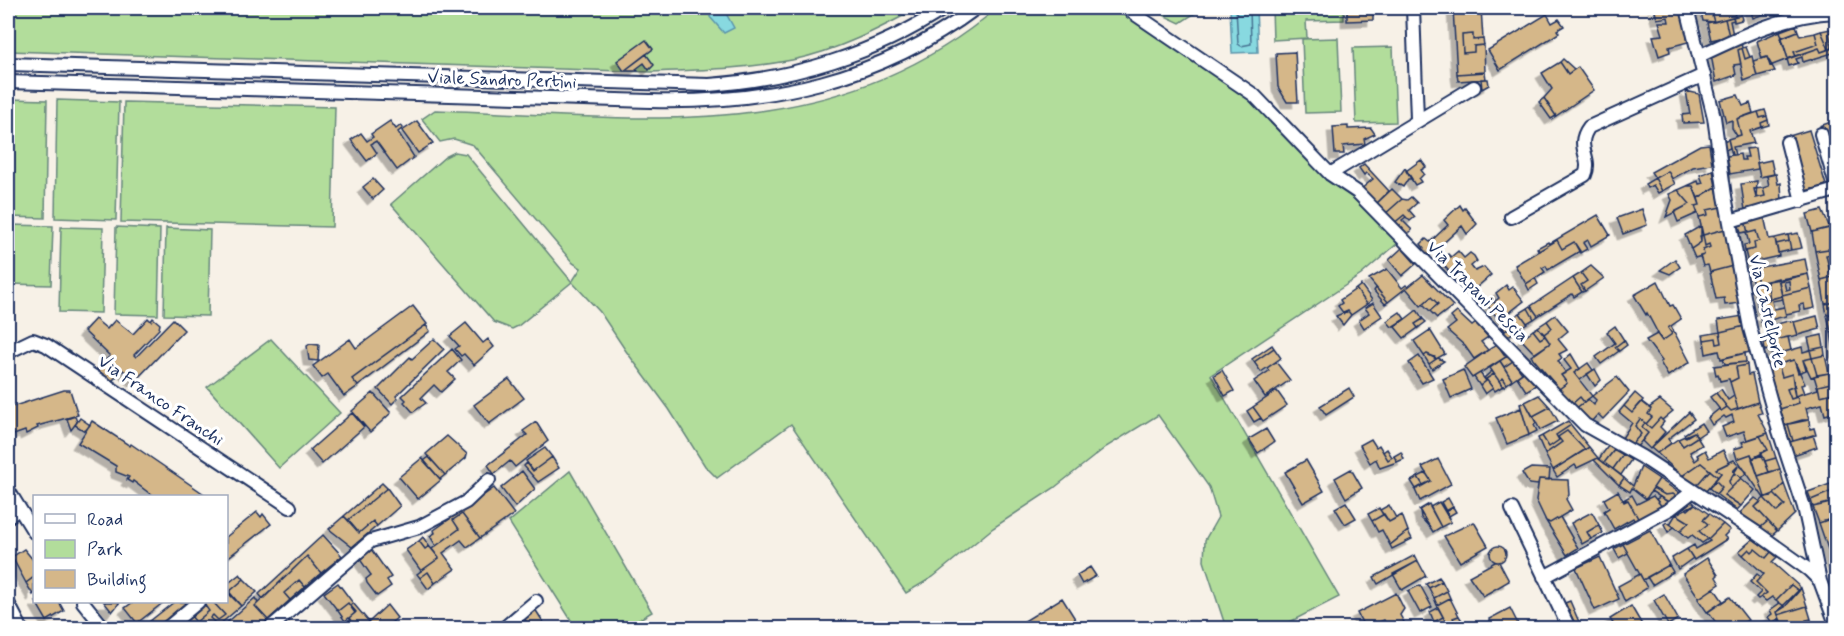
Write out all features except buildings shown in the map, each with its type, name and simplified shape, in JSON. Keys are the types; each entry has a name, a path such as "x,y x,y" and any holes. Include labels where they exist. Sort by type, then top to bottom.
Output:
{"street":[{"name":"Viale Sandro Pertini","path":"8,64 709,85 766,78 838,59 886,41 945,8"},
{"name":"Viale Sandro Pertini","path":"8,82 650,101 734,100 792,91 848,75 930,38 976,8"},
{"name":"Via Trapani Pescia","path":"1126,8 1254,95 1330,174 1357,192 1585,425 1642,457 1786,552 1820,581"},
{"path":"1413,8 1417,119"},
{"name":"Via Castelforte","path":"1687,8 1714,117 1750,328 1779,431 1804,507 1820,581 1836,620"},
{"path":"1699,56 1786,18 1813,12 1836,12"},
{"path":"1511,217 1585,175 1587,165 1582,140 1589,127 1704,75"},
{"path":"1330,174 1417,119 1474,87"},
{"path":"1821,134 1836,185"},
{"path":"1787,142 1802,201"},
{"path":"1730,221 1836,190"},
{"name":"Via Franco Franchi","path":"8,352 33,340 46,345 290,507"},
{"path":"270,628 371,541 419,527 466,502 489,480"},
{"path":"8,490 33,530"},
{"path":"1544,578 1670,509 1692,492"},
{"path":"8,517 19,508"},
{"path":"1512,509 1569,628"},
{"path":"504,628 536,601"},
{"path":"8,603 21,628"},
{"path":"84,603 104,628"},
{"path":"167,628 197,603"}],"green space":[{"path":"8,8 918,8 857,38 809,56 740,67 651,72 8,51"},
{"path":"997,8 1115,8 1253,102 1325,178 1354,199 1398,243 1361,275 1211,375 1339,597 1278,628 1226,628 1204,561 1205,540 1218,517 1209,487 1158,415 1106,447 1054,488 993,528 933,577 906,593 791,424 717,478 705,466 669,409 600,312 572,282 581,268 573,263 473,145 454,139 440,142 422,119 435,110 657,118 729,114 799,104 867,84 933,53"},
{"path":"1159,8 1203,8 1180,23 1165,16"},
{"path":"1272,8 1344,8 1344,20 1306,21 1307,38 1273,40"},
{"path":"1338,38 1341,112 1305,113 1302,39"},
{"path":"1393,47 1396,122 1356,123 1353,48"},
{"path":"8,99 47,100 45,218 8,217"},
{"path":"57,100 119,102 116,220 55,218"},
{"path":"124,102 335,107 332,227 121,222"},
{"path":"455,152 466,154 572,282 518,326 512,329 494,322 391,204 445,157"},
{"path":"8,225 53,226 51,285 8,284"},
{"path":"61,227 103,228 101,313 59,312"},
{"path":"116,227 160,229 158,315 114,314"},
{"path":"166,228 210,230 208,316 164,315"},
{"path":"271,339 340,413 279,468 207,387"},
{"path":"570,471 652,612 624,628 576,628 509,522"}],"water":[{"path":"711,8 724,10 734,28 724,33 710,17"},
{"path":"1230,8 1256,8 1258,52 1232,53"}]}
